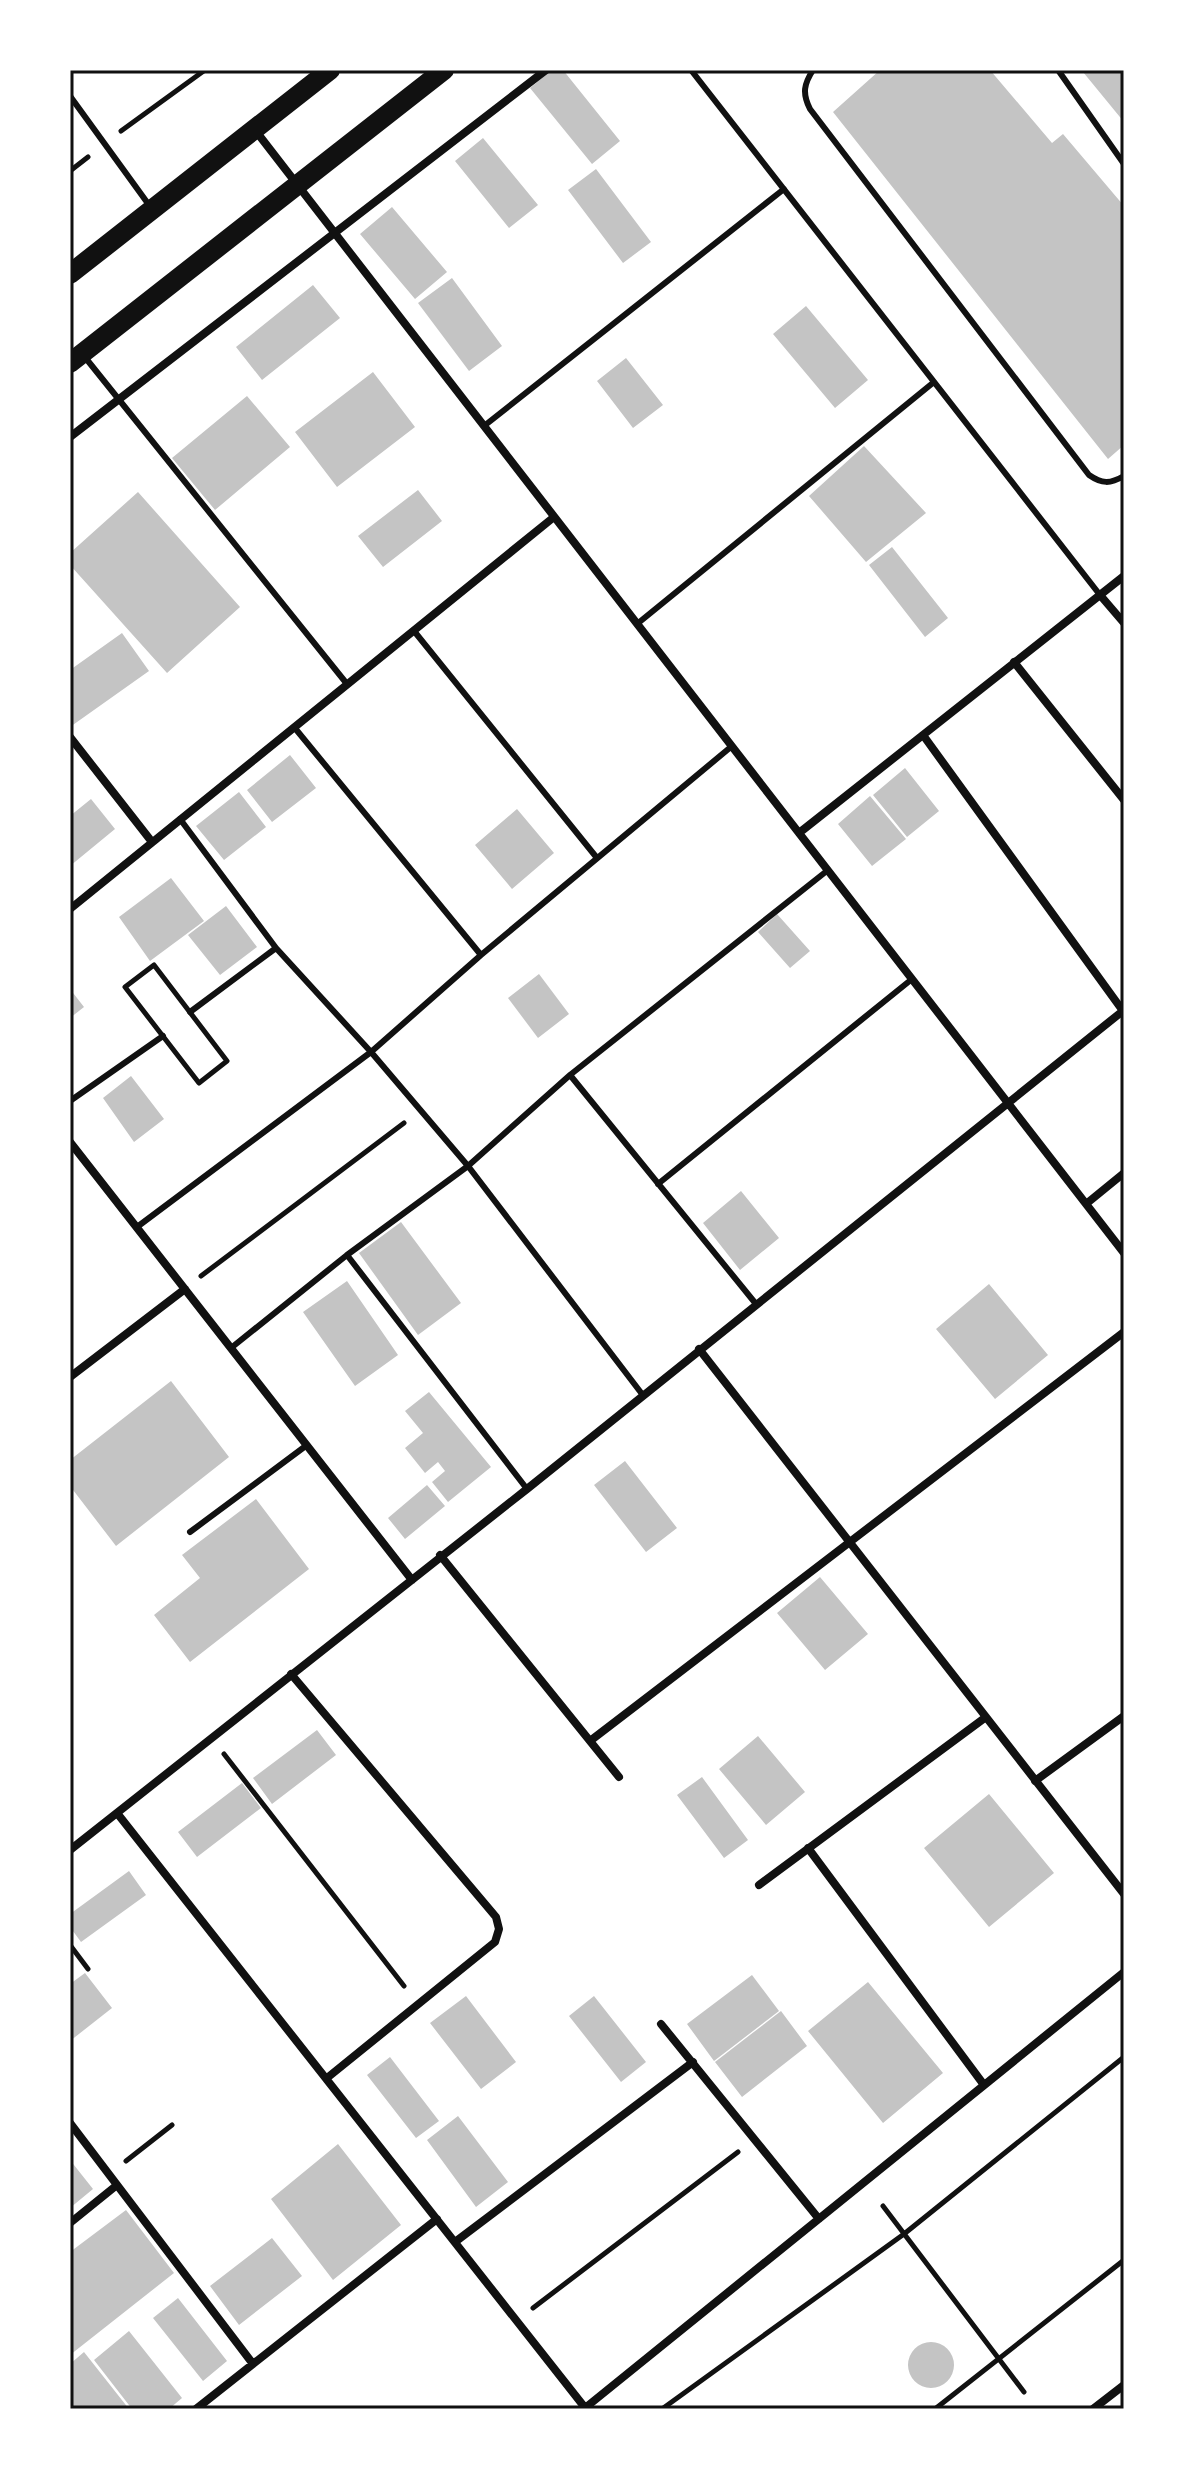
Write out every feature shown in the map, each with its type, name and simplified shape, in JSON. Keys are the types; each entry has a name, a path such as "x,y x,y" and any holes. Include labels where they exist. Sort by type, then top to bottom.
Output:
{"main road":[{"path":"70,274 330,70"},
{"path":"76,359 444,70"}],"street":[{"path":"70,437 546,70"},
{"path":"255,129 1124,1253"},
{"path":"70,909 554,517"},
{"path":"799,833 1124,576"},
{"path":"1100,595 1124,623"},
{"path":"1014,662 1124,800"},
{"path":"70,1850 527,1489 1124,1010 923,735"},
{"path":"70,737 152,842"},
{"path":"70,1142 412,1580"},
{"path":"1086,1204 1124,1173"},
{"path":"70,1377 185,1289"},
{"path":"590,1741 1124,1332"},
{"path":"699,1349 1124,1894"},
{"path":"440,1555 619,1777"},
{"path":"291,1674 496,1917 499,1929 495,1942 327,2078"},
{"path":"1035,1781 1124,1716"},
{"path":"759,1885 986,1717"},
{"path":"117,1813 586,2408 1124,1972"},
{"path":"808,1848 984,2085"},
{"path":"661,2024 819,2219"},
{"path":"455,2242 693,2062"},
{"path":"70,2123 253,2364"},
{"path":"70,2223 117,2185"},
{"path":"196,2409 437,2219"},
{"path":"1093,2409 1124,2385"}],"lane":[{"path":"691,70 1100,595"},
{"path":"813,70 805,83 804,98 810,109 1079,462 1098,481 1109,484 1124,476"},
{"path":"1058,70 1124,164"},
{"path":"70,96 152,208"},
{"path":"484,426 784,189"},
{"path":"76,359 119,400 347,684"},
{"path":"637,624 934,382"},
{"path":"414,631 597,858"},
{"path":"294,727 481,955"},
{"path":"137,1227 371,1052 481,955 732,746"},
{"path":"180,819 276,948 371,1052 468,1166 642,1394"},
{"path":"231,1348 347,1255 468,1166 570,1075 828,870"},
{"path":"190,1012 276,948"},
{"path":"658,1184 912,979"},
{"path":"70,1101 163,1036"},
{"path":"570,1075 756,1304"},
{"path":"347,1255 527,1489"},
{"path":"190,1532 307,1445"}],"path":[{"path":"70,171 205,70"},
{"path":"185,1289 421,1111"},
{"path":"211,1738 419,2005"},
{"path":"70,1945 88,1969"},
{"path":"662,2409 904,2234 1124,2057"},
{"path":"109,2174 172,2125"},
{"path":"516,2320 755,2139"},
{"path":"883,2206 1024,2392"},
{"path":"935,2409 1124,2260"}],"building":[{"path":"552,70 563,70 620,141 592,164 530,88"},
{"path":"880,70 990,70 1052,143 1063,134 1124,206 1124,445 1108,459 833,112"},
{"path":"1124,70 1124,122 1083,72"},
{"path":"483,138 538,205 509,228 455,161"},
{"path":"596,169 651,242 623,263 568,190"},
{"path":"392,207 447,272 415,299 360,234"},
{"path":"452,278 502,346 469,371 418,303"},
{"path":"313,285 340,318 262,380 236,347"},
{"path":"806,306 868,380 835,408 773,334"},
{"path":"626,358 663,405 633,428 597,381"},
{"path":"373,372 415,427 337,487 295,432"},
{"path":"247,396 290,447 215,510 172,458"},
{"path":"864,446 926,513 866,562 809,496"},
{"path":"418,490 442,521 383,567 358,536"},
{"path":"138,492 240,607 167,673 70,565 70,553"},
{"path":"892,547 948,618 925,637 869,565"},
{"path":"122,633 149,671 70,727 70,670"},
{"path":"290,755 316,788 272,822 247,790"},
{"path":"905,768 939,811 907,837 873,795"},
{"path":"239,792 266,827 224,860 196,826"},
{"path":"870,796 906,839 872,866 838,824"},
{"path":"91,799 115,829 70,866 70,816"},
{"path":"517,809 554,853 512,889 475,845"},
{"path":"171,878 204,921 150,961 119,917"},
{"path":"226,906 257,947 220,975 188,935"},
{"path":"777,914 810,951 790,968 758,932"},
{"path":"539,974 569,1014 538,1038 508,998"},
{"path":"70,989 84,1007 70,1018"},
{"path":"131,1076 164,1119 134,1142 103,1098"},
{"path":"741,1191 779,1238 740,1270 703,1223"},
{"path":"401,1222 461,1303 418,1335 359,1253"},
{"path":"347,1281 398,1355 355,1386 303,1312"},
{"path":"989,1284 1048,1355 995,1399 936,1329"},
{"path":"171,1381 229,1457 116,1546 70,1486 70,1460"},
{"path":"429,1392 491,1467 448,1502 432,1482 445,1471 438,1462 425,1473 405,1448 423,1433 405,1411"},
{"path":"625,1461 677,1528 646,1552 594,1485"},
{"path":"427,1485 445,1506 405,1539 388,1518"},
{"path":"256,1499 309,1569 190,1662 154,1615 200,1578 182,1555"},
{"path":"820,1577 868,1634 825,1670 777,1613"},
{"path":"317,1730 336,1755 272,1804 253,1778"},
{"path":"758,1736 805,1792 766,1825 719,1769"},
{"path":"702,1777 748,1840 724,1858 677,1795"},
{"path":"242,1783 261,1808 197,1857 178,1832"},
{"path":"989,1794 1054,1873 989,1927 924,1848"},
{"path":"129,1871 146,1895 81,1942 70,1927 70,1914"},
{"path":"85,1973 112,2008 70,2041 70,1984"},
{"path":"752,1975 779,2011 714,2061 687,2024"},
{"path":"868,1982 943,2073 883,2123 808,2031"},
{"path":"466,1996 516,2062 481,2089 430,2023"},
{"path":"594,1996 646,2062 621,2082 569,2016"},
{"path":"781,2011 807,2046 742,2097 715,2062"},
{"path":"390,2057 439,2121 416,2138 367,2075"},
{"path":"458,2116 508,2182 476,2207 427,2140"},
{"path":"338,2144 401,2225 333,2280 271,2199"},
{"path":"70,2160 93,2189 70,2208"},
{"path":"126,2210 174,2273 70,2355 70,2252"},
{"path":"272,2238 302,2276 239,2325 210,2286"},
{"path":"178,2298 227,2361 203,2381 153,2318"},
{"path":"129,2331 182,2398 169,2409 132,2409 94,2360"},
{"path":"931,2342 947,2349 954,2365 947,2381 931,2388 915,2381 908,2365 915,2349"},
{"path":"84,2352 129,2409 70,2409 70,2364"}]}
